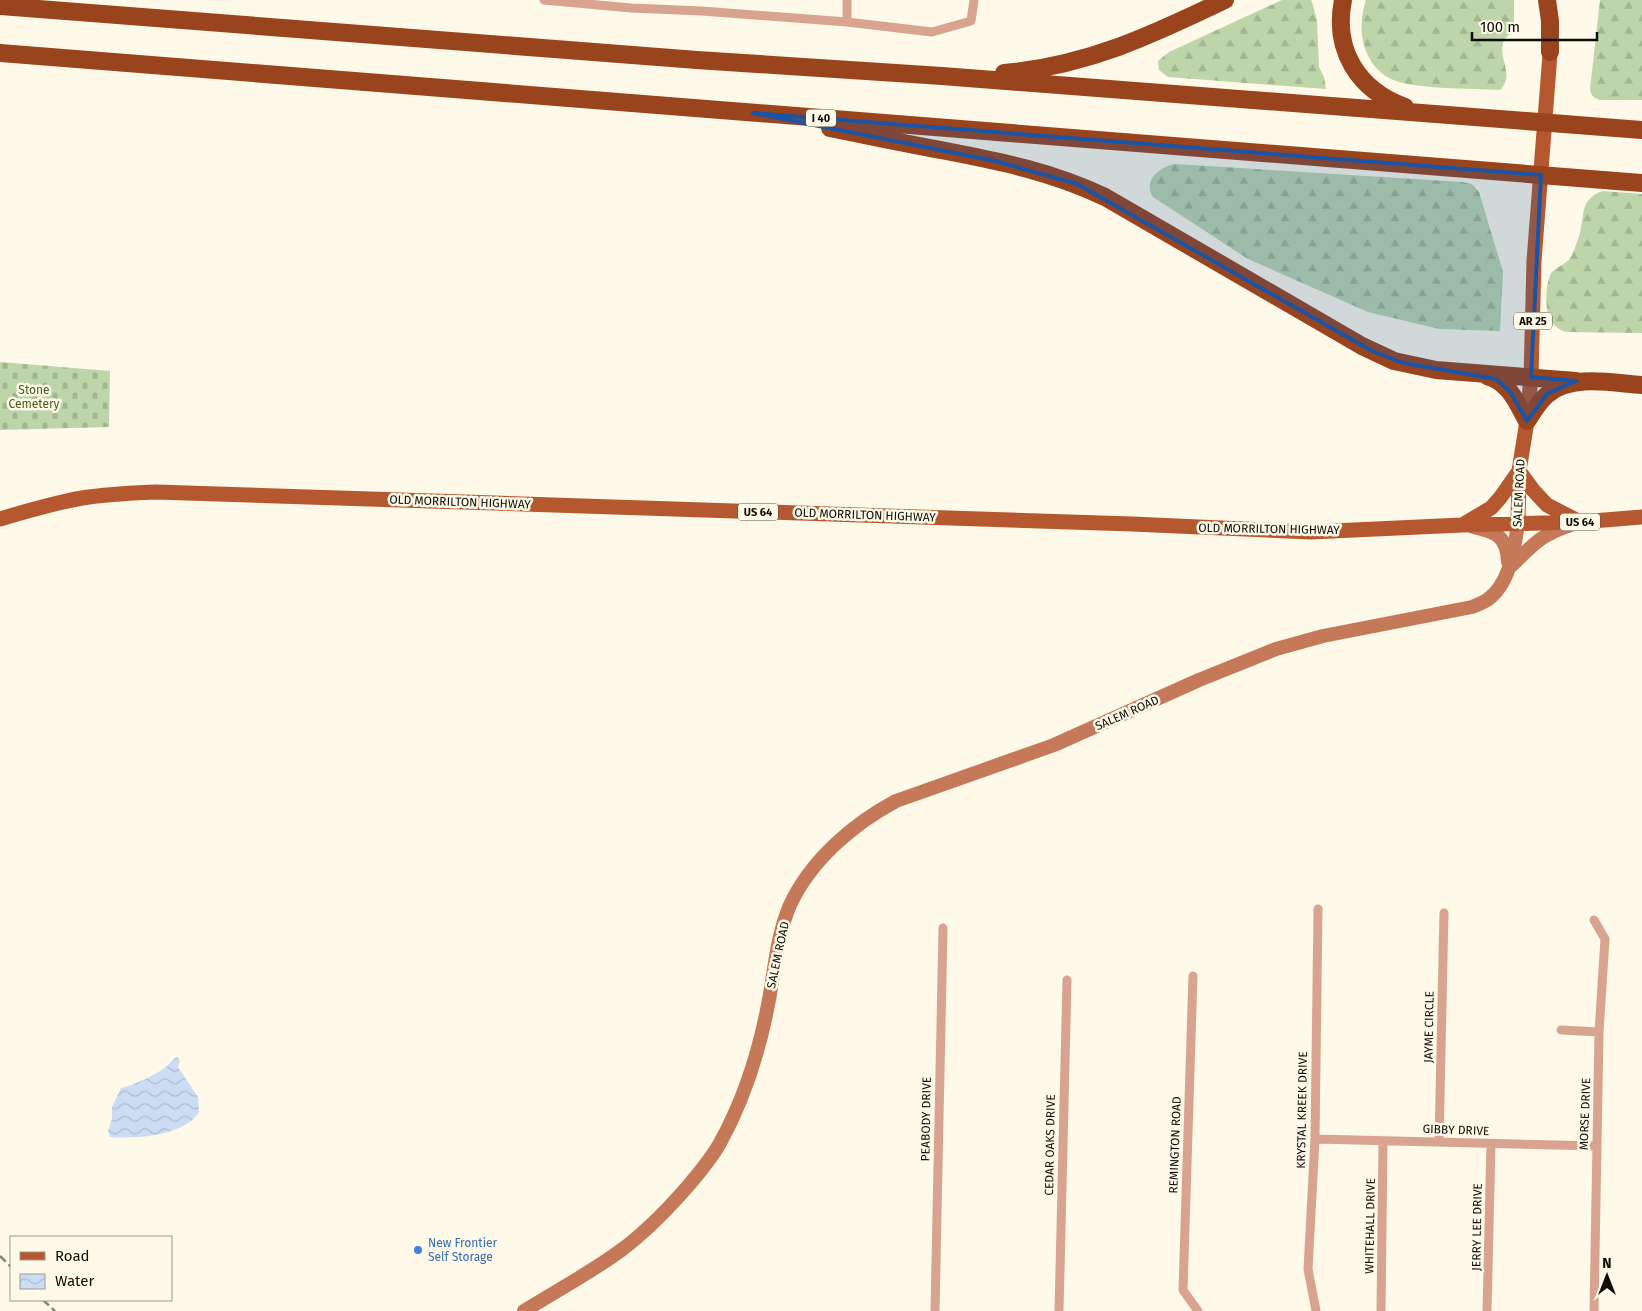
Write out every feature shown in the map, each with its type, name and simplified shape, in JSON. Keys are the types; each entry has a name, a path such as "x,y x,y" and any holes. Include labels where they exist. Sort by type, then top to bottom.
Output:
{"highway":[{"path":"942,76 1026,70 1090,57 1128,44 1225,0"},
{"path":"1343,0 1342,36 1348,56 1357,73 1366,84 1382,97 1427,113"},
{"path":"1547,0 1550,20 1550,52"},
{"path":"0,6 1642,130"},
{"name":"I 40","path":"0,53 1642,183"},
{"path":"753,113 995,161 1059,178 1105,197 1372,351 1403,363 1436,370 1642,384"},
{"path":"1467,372 1491,377 1501,382 1514,397 1527,421 1547,394 1563,384 1576,381"}],"main road":[{"name":"AR 25","path":"1550,52 1554,0"},
{"name":"SALEM ROAD","path":"524,1311 621,1250 663,1214 704,1167 720,1144 752,1073 761,1040 781,929 791,904 811,871 837,844 875,812 896,801 1023,757 1076,736 1199,680 1276,649 1323,636 1472,607 1486,600 1500,588 1508,570 1516,542 1519,471 1532,377 1534,260 1550,52"},
{"path":"1462,525 1491,508 1519,471 1533,490 1547,504 1580,522"},
{"name":"OLD MORRILTON HIGHWAY","path":"0,519 32,509 83,498 156,492 1132,524 1312,532 1642,518"},
{"path":"1508,570 1546,535 1580,522"},
{"path":"1462,525 1499,535 1506,547 1508,570"}],"street":[{"path":"544,0 631,8 702,11 847,22 932,32 972,22 974,0"},
{"path":"847,0 847,22"},
{"name":"KRYSTAL KREEK DRIVE","path":"1316,1311 1308,1269 1315,1139 1318,909"},
{"name":"JAYME CIRCLE","path":"1439,1142 1444,913"},
{"name":"MORSE DRIVE","path":"1594,920 1605,939 1596,1146 1594,1311"},
{"name":"PEABODY DRIVE","path":"935,1311 943,928"},
{"name":"REMINGTON ROAD","path":"1192,976 1183,1290 1198,1311"},
{"name":"CEDAR OAKS DRIVE","path":"1059,1311 1067,980"},
{"path":"1560,1030 1600,1032"},
{"name":"GIBBY DRIVE","path":"1315,1139 1596,1146"},
{"name":"WHITEHALL DRIVE","path":"1381,1311 1383,1141"},
{"name":"JERRY LEE DRIVE","path":"1487,1311 1491,1144"}],"highlighted area":[{"path":"753,113 1541,175 1531,377 1576,381 1547,394 1527,421 1510,392 1496,379 1403,363 1372,351 1077,184 995,161"}],"green space":[{"path":"1282,0 1311,0 1312,2 1317,20 1319,67 1324,77 1326,89 1168,77 1159,70 1158,61 1169,52"},
{"path":"1366,0 1514,0 1514,29 1504,40 1502,46 1506,71 1504,84 1500,90 1443,88 1412,85 1389,78 1373,64 1364,45 1362,22"},
{"path":"1600,0 1642,0 1642,100 1600,100 1591,93"},
{"path":"1175,164 1472,184 1479,192 1503,272 1500,331 1439,329 1368,312 1248,259 1153,197 1150,191 1151,180 1159,171"},
{"path":"1602,191 1642,194 1642,333 1567,332 1555,325 1548,314 1546,294 1550,275 1571,258 1580,233 1583,213 1587,203"},
{"name":"Stone Cemetery","path":"0,362 110,371 109,427 0,430"}],"water":[{"path":"177,1057 180,1060 178,1067 198,1097 199,1112 195,1117 183,1126 163,1133 141,1137 110,1137 108,1131 112,1119 112,1107 121,1088 153,1075"}],"railway":[{"path":"0,1256 10,1266"},
{"path":"44,1301 55,1311"}],"place":[{"name":"New Frontier Self Storage","path":"418,1250"}]}
